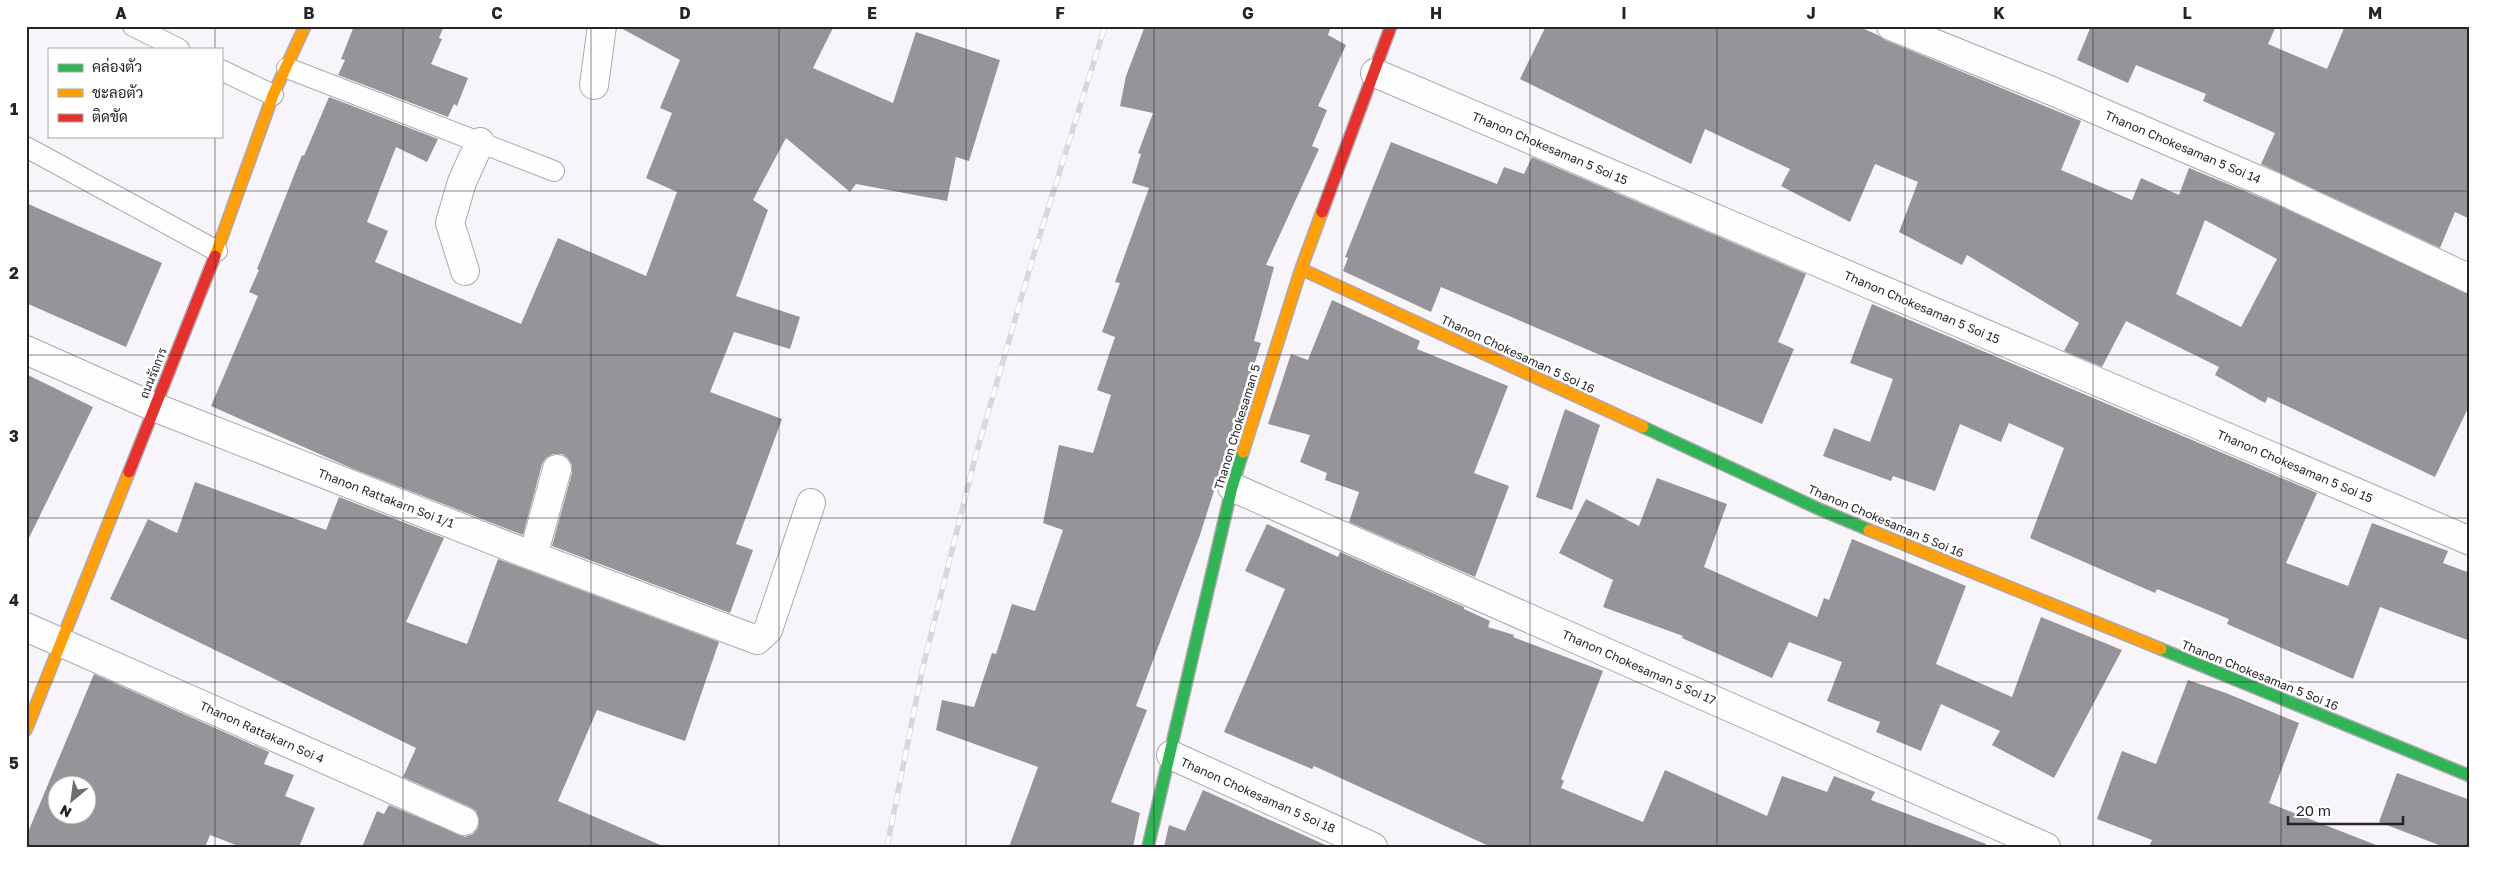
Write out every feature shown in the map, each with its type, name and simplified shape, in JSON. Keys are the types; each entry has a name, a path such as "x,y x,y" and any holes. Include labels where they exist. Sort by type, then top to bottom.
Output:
{"street":[{"name":"ถนนรัถการ","path":"26,730 217,251 273,95 306,26"},
{"path":"594,84 602,26"},
{"name":"Thanon Chokesaman 5","path":"1148,847 1232,487 1301,269 1391,26"},
{"name":"Thanon Chokesaman 5 Soi 14","path":"1891,26 2052,91 2276,187 2470,279"},
{"name":"Thanon Chokesaman 5 Soi 15","path":"1375,73 2470,540"},
{"path":"465,271 450,223 462,182 480,142"},
{"name":"Thanon Chokesaman 5 Soi 16","path":"1301,269 1819,509 2470,776"},
{"name":"Thanon Rattakarn Soi 1/1","path":"26,350 154,407 533,556 757,640 768,630 811,503"},
{"path":"533,556 557,469"},
{"name":"Thanon Chokesaman 5 Soi 17","path":"1232,487 2046,847"},
{"name":"Thanon Rattakarn Soi 4","path":"26,627 464,822"},
{"name":"Thanon Chokesaman 5 Soi 18","path":"1171,755 1373,847"}],"lane":[{"path":"133,26 177,48"},
{"path":"287,68 554,171"},
{"path":"222,70 273,95"},
{"path":"26,147 217,251"}],"building":[{"path":"354,26 444,26 439,38 442,39 431,64 468,78 457,106 454,104 448,117 338,75 345,60 341,59"},
{"path":"617,26 834,26 813,68 893,103 916,32 1000,60 969,161 956,157 947,201 856,184 850,192 786,138 753,200 768,210 736,296 800,317 790,349 734,332 710,392 782,419 736,544 753,550 730,613 552,546 572,473 572,465 568,458 562,454 553,454 546,458 542,464 523,535 351,468 211,406 258,296 249,292 259,270 257,269 302,155 304,156 329,97 438,139 427,162 396,147 367,222 388,231 375,262 521,324 558,238 646,276 677,192 646,178 672,113 660,108 680,60"},
{"path":"1145,26 1331,26 1328,35 1346,45 1318,106 1327,110 1312,146 1319,149 1266,265 1274,267 1254,341 1261,343 1200,535 1136,706 1147,710 1111,802 1140,813 1133,847 1009,847 1038,767 936,730 942,700 974,707 992,653 996,654 1012,604 1035,611 1063,530 1043,523 1059,445 1093,453 1111,395 1097,390 1115,337 1102,332 1120,283 1115,282 1149,188 1132,183 1141,154 1138,153 1153,113 1120,106 1126,76"},
{"path":"1546,26 1857,26 1885,40 2081,121 2061,170 2132,200 2141,178 2179,195 2189,168 2269,201 2470,294 2470,404 2435,477 2268,397 2265,403 2215,375 2219,367 2126,321 2102,367 2064,351 2079,323 1967,255 1962,265 1899,232 1918,182 1875,164 1850,222 1781,186 1790,169 1705,129 1691,164 1520,79","holes":["2205,220 2277,259 2241,327 2176,294"]},
{"path":"2091,26 2276,26 2268,44 2327,69 2345,26 2470,26 2470,219 2455,212 2440,248 2261,164 2275,133 2203,101 2206,94 2136,65 2128,83 2077,60"},
{"path":"1391,142 1497,184 1504,167 1524,174 1532,157 1806,274 1778,342 1794,349 1762,424 1441,287 1431,312 1343,271 1348,258 1345,257"},
{"path":"26,203 162,263 126,347 26,303"},
{"path":"1332,300 1420,341 1417,349 1508,386 1474,473 1509,486 1475,577 1349,522 1359,492 1325,480 1327,473 1300,462 1310,435 1268,424 1291,354 1308,360"},
{"path":"1872,304 2317,493 2286,563 2348,586 2372,523 2448,551 2443,563 2470,573 2470,641 2380,607 2353,679 2227,624 2229,619 2157,589 2155,593 2030,538 2064,448 2009,423 2001,442 1960,424 1935,491 1893,476 1891,481 1823,456 1834,428 1870,442 1893,379 1850,363"},
{"path":"26,374 93,407 26,544"},
{"path":"1565,409 1600,425 1572,510 1536,497"},
{"path":"1657,478 1727,504 1704,567 1817,617 1824,598 1829,600 1852,539 1966,586 1936,664 2012,697 2041,617 2122,650 2054,778 1992,745 2000,731 1941,704 1921,751 1876,732 1880,722 1827,701 1842,662 1789,642 1772,678 1682,638 1683,636 1603,607 1613,580 1559,553 1586,499 1639,526"},
{"path":"195,482 326,530 339,497 444,538 406,622 467,644 498,559 719,642 685,741 597,710 558,801 665,847 362,847 377,811 384,814 389,805 465,837 473,834 478,828 479,819 476,811 470,807 403,777 416,748 110,599 148,519 177,533"},
{"path":"1267,524 1338,557 1340,552 1464,607 1464,609 1490,621 1488,627 1514,635 1513,637 1603,671 1561,779 1564,781 1561,788 1643,822 1665,770 1767,816 1782,776 1827,792 1834,776 1875,792 1871,800 1986,844 1986,847 1491,847 1314,766 1312,769 1224,732 1285,589 1245,571"},
{"path":"94,674 269,752 264,764 294,775 285,796 315,808 299,847 241,847 210,835 205,847 26,847 26,837 48,784 48,826 98,826 98,776 51,776"},
{"path":"2188,680 2226,693 2299,723 2269,803 2376,845 2376,847 2149,847 2152,840 2097,819 2122,751 2156,764"},
{"path":"2397,773 2470,800 2470,847 2444,847 2379,822"},
{"path":"1203,790 1330,847 1164,847 1169,825 1185,831"}],"railway":[{"path":"887,847 922,671 975,458 1034,254 1105,26"}],"traffic: fast":[{"path":"1643,427 1819,509 1869,530"},
{"path":"1148,847 1232,487 1243,452"},
{"path":"2161,649 2470,776"}],"traffic: slow":[{"path":"215,256 273,95 305,26"},
{"path":"1243,452 1301,269 1322,212"},
{"path":"1301,269 1643,427"},
{"path":"26,730 129,472"},
{"path":"1869,530 2161,649"}],"traffic: jam":[{"path":"1322,212 1391,26"},
{"path":"129,472 215,256"}]}
